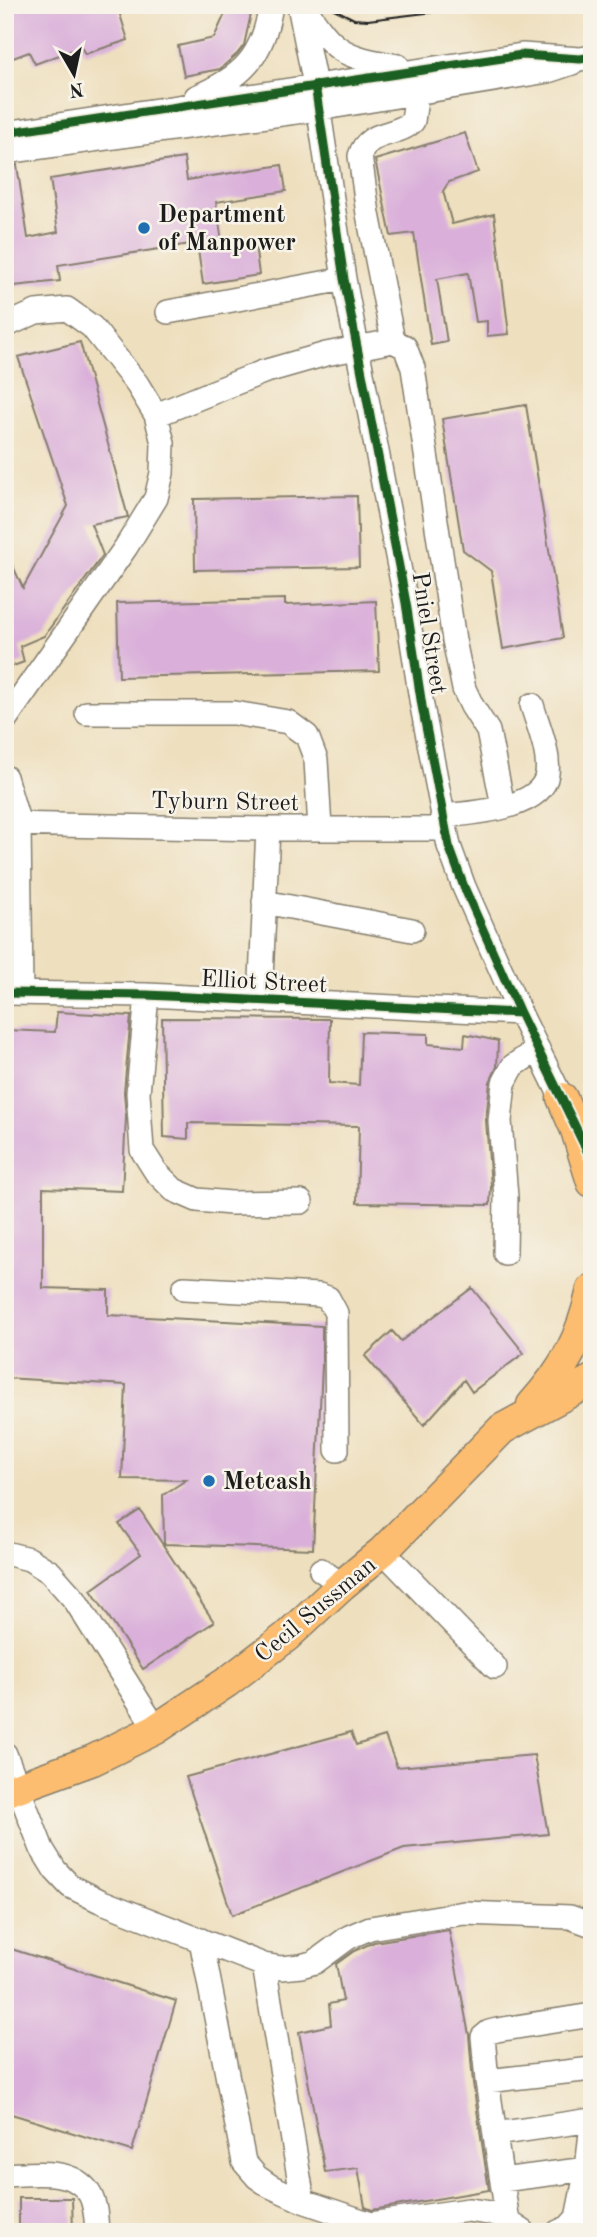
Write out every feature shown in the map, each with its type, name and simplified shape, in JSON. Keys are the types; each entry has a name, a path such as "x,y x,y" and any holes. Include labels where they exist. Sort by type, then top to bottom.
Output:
{"main road":[{"path":"562,1098 580,1142 592,1182"},
{"path":"502,1429 531,1406 557,1378 574,1345 592,1290"},
{"name":"Cecil Sussman","path":"12,1790 93,1760 156,1729 247,1667 286,1637 332,1578 383,1551 502,1429 592,1380"}],"street":[{"path":"171,107 213,90 240,74 255,55 266,31 271,5"},
{"path":"301,5 325,36 346,54 417,81"},
{"name":"Pniel Street","path":"301,5 344,279 406,603 443,822 464,887 520,1013 592,1161"},
{"path":"5,133 315,85 417,81 548,71 586,58"},
{"path":"5,152 318,109 417,81"},
{"path":"393,341 359,156 369,139 405,128 413,121 417,81"},
{"path":"168,312 344,279"},
{"path":"5,326 36,312 67,309 92,327 137,384 156,415 163,443 162,472 156,498 112,567 5,720"},
{"path":"156,415 264,372 357,346 393,341 405,347 413,368 454,640 464,689 488,731 503,806"},
{"name":"Tyburn Street","path":"12,824 320,829 443,822 526,801 540,790 547,775 545,750 532,705"},
{"path":"86,713 234,713 288,722 307,736 316,760 320,829"},
{"path":"5,777 12,824 13,993"},
{"path":"260,1000 268,829"},
{"path":"264,902 412,930"},
{"name":"Elliot Street","path":"13,993 147,995 520,1013"},
{"path":"147,995 138,1093 142,1150 156,1172 174,1191 197,1200 231,1203 301,1202"},
{"path":"505,1253 506,1197 500,1121 505,1083 513,1066 538,1049"},
{"path":"184,1288 319,1295 328,1298 335,1313 337,1450"},
{"path":"383,1551 495,1667"},
{"path":"5,1553 29,1559 50,1572 75,1600 156,1729"},
{"path":"5,1754 12,1790 42,1849 55,1870 70,1886 100,1901 264,1965 281,1968 301,1966 315,1962 349,1937 370,1928 464,1913 570,1917 592,1925"},
{"path":"201,1940 244,2162 257,2177 303,2201 371,2224 468,2210 497,2214 516,2227"},
{"path":"264,1965 303,2201"},
{"path":"516,2227 502,2180 487,2081 483,2043 485,2034 592,2015"},
{"path":"487,2081 592,2069"},
{"path":"495,2133 592,2122 587,2169 577,2218 569,2227 558,2232"},
{"path":"502,2180 587,2169"},
{"path":"5,2175 50,2174 71,2178 81,2184 90,2194 95,2207 97,2232"}],"building":[{"path":"5,5 117,5 128,40 85,54 81,47 35,64 29,52 5,61"},
{"path":"229,5 253,5 244,45 220,69 184,76 178,46 214,38"},
{"path":"465,133 478,172 449,182 443,191 452,224 494,214 509,334 487,336 487,321 476,322 468,273 437,279 447,342 431,345 414,233 391,236 375,160"},
{"name":"Department of Manpower","path":"184,158 187,180 282,165 286,191 216,202 223,248 255,244 259,275 203,284 197,243 58,265 60,281 5,287 5,166 17,165 28,238 58,232 50,179"},
{"path":"80,342 128,517 91,524 103,555 44,636 20,646 24,662 5,669 5,549 23,588 68,506 18,357"},
{"path":"526,405 563,638 503,649 491,571 463,550 442,419"},
{"path":"357,496 359,567 195,570 194,499"},
{"path":"285,599 285,605 376,601 379,671 119,677 117,603"},
{"path":"57,1012 131,1016 124,1092 126,1118 122,1191 43,1188 43,1288 108,1290 108,1315 322,1326 313,1549 164,1544 163,1495 186,1480 122,1479 126,1385 5,1378 5,1030 55,1032"},
{"path":"162,1018 330,1019 329,1083 359,1085 361,1032 428,1034 428,1044 464,1047 465,1034 498,1041 497,1067 490,1082 486,1120 490,1205 357,1203 359,1126 188,1123 188,1139 164,1137"},
{"path":"472,1288 524,1353 472,1392 464,1380 424,1425 365,1356 392,1331 401,1341"},
{"path":"140,1510 214,1622 143,1669 91,1590 141,1554 119,1524"},
{"path":"351,1732 356,1745 385,1736 397,1767 534,1755 548,1834 404,1848 232,1915 186,1777"},
{"path":"449,1930 469,2035 473,2083 489,2190 372,2210 365,2207 358,2168 325,2172 299,2032 331,2025 329,2004 343,2001 336,1964 354,1951 374,1942"},
{"path":"5,1947 176,2001 132,2151 5,2112"},
{"path":"19,2198 72,2198 73,2232 19,2232"}],"tram line":[{"path":"326,5 354,19 368,20 492,5"}],"cycle path":[{"path":"5,133 522,55 580,59 592,57"},
{"path":"315,85 344,279 449,846 464,887 520,1013 592,1161"},
{"path":"5,993 147,995 520,1013"}],"place":[{"name":"Department of Manpower","path":"144,228"},
{"name":"Metcash","path":"209,1481"}]}
